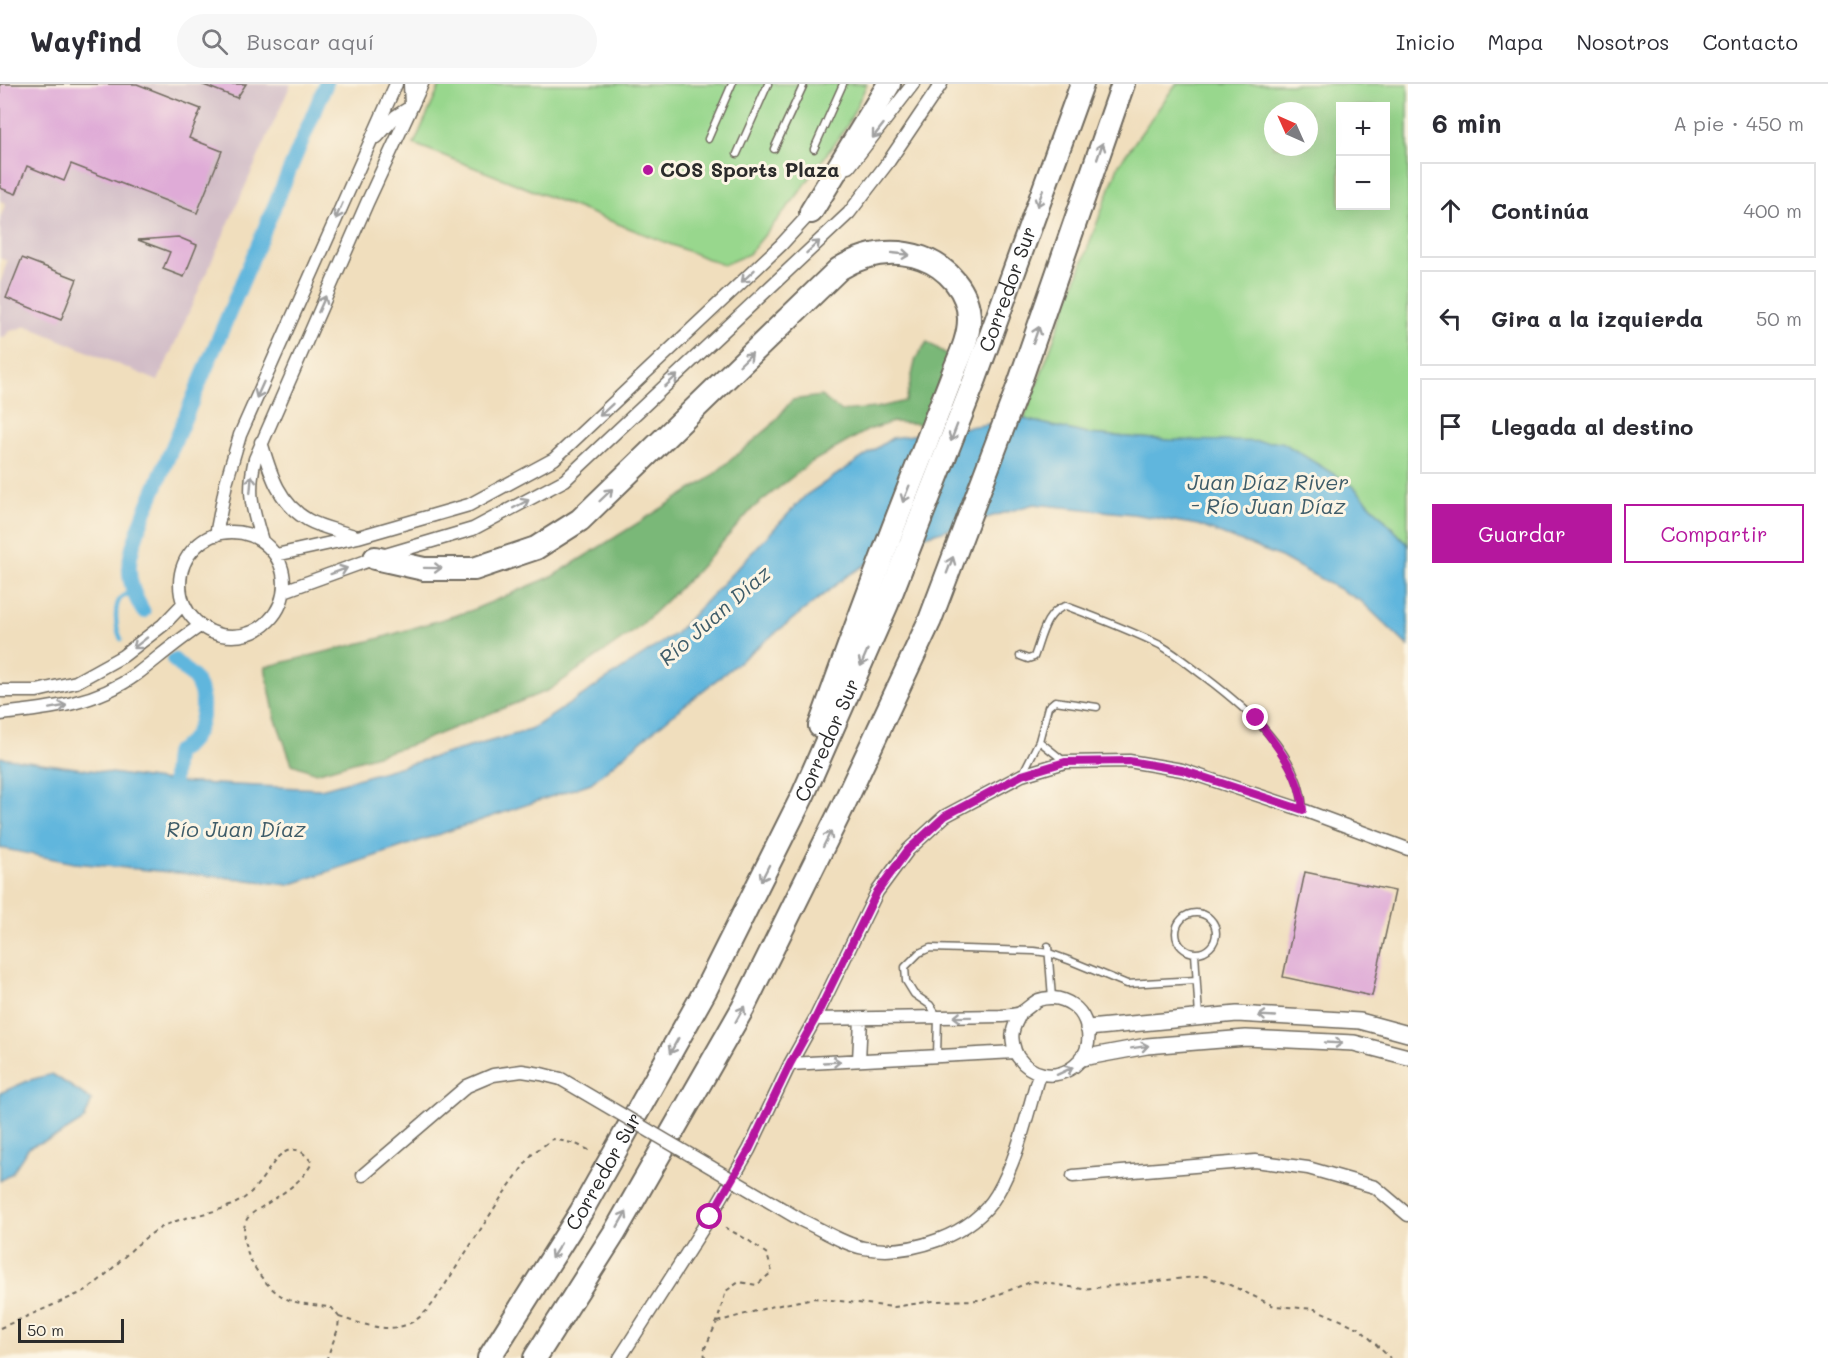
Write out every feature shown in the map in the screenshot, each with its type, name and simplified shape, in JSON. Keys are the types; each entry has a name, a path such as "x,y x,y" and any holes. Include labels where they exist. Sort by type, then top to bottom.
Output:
{"highway":[{"path":"811,212 890,84"},
{"name":"Corredor Sur","path":"489,1358 581,1212 705,991 777,849 887,604 975,378 1082,84"},
{"name":"Corredor Sur","path":"535,1358 615,1232 743,1008 843,806 930,620 1017,390 1123,84"},
{"path":"375,558 424,569 474,568 536,548 580,520 831,276 850,263 866,256 897,253 921,258 940,267 961,290 968,307 969,328 866,594 777,849"}],"street":[{"path":"216,535 226,483 240,435 396,84"},
{"path":"410,84 412,106"},
{"path":"262,541 250,495 251,477 261,442 422,84"},
{"path":"276,555 358,537 469,506 554,459 781,245 850,166 913,84"},
{"path":"284,591 375,558 473,529 566,480 849,213 889,161 941,84"},
{"path":"363,158 385,127 396,116 412,106"},
{"path":"261,442 272,479 287,505 308,520 358,537"},
{"path":"231,532 247,534 262,541 276,555 283,572 284,591 277,611 262,627 242,636 220,636 200,626 183,604 180,587 182,570 189,555 201,543 216,535 231,532"},
{"path":"0,692 37,691 76,682 123,656 163,625 183,604"},
{"path":"0,714 59,708 87,700 136,675 176,642 200,626"},
{"path":"620,1358 710,1217 749,1150 877,892 908,850 945,816 1022,775 1065,762 1129,761 1182,770 1303,810 1408,849"},
{"path":"1052,998 1075,1007 1083,1016 1088,1028 1088,1043 1082,1058 1071,1070 1055,1075 1039,1074 1024,1065 1015,1052 1012,1032 1020,1014 1029,1005 1052,998"},
{"path":"815,1019 1020,1014"},
{"path":"1088,1028 1237,1014 1360,1021 1408,1034"},
{"path":"859,1060 861,1018"},
{"path":"1082,1058 1147,1046 1246,1038 1354,1043 1408,1057"},
{"path":"790,1064 1015,1052"},
{"path":"363,1175 467,1086 493,1074 522,1071 561,1079 801,1220 862,1248 900,1250 924,1245 951,1235 977,1216 996,1196 1015,1155 1039,1074"},
{"path":"1073,1176 1255,1161 1308,1168 1375,1187 1408,1215"}],"lane":[{"path":"708,139 732,84"},
{"path":"737,154 768,84"},
{"path":"774,149 804,84"},
{"path":"814,149 843,84"},
{"path":"1020,656 1028,659 1034,657 1051,614 1066,606 1160,645 1208,679 1256,718 1290,767 1298,783 1303,810"},
{"path":"1022,775 1039,741 1051,703 1055,701 1097,707"},
{"path":"1039,741 1065,762"},
{"path":"1197,913 1211,920 1216,934 1210,948 1195,953 1181,946 1177,932 1178,924 1183,918 1197,913"},
{"path":"937,1056 938,1017 930,1005 914,994 906,981 905,967 919,953 930,948 1049,949 1127,984 1196,980"},
{"path":"1049,949 1052,998"},
{"path":"1195,953 1199,1017"}],"path":[{"path":"0,1328 89,1289 139,1242 159,1228 199,1214 220,1210 242,1199 279,1156 286,1150 293,1149 300,1150 312,1163 298,1183 247,1219 244,1234 247,1255 264,1281 291,1301 332,1308 339,1317 382,1329 406,1326 426,1312 434,1302 504,1193 533,1153 554,1139 576,1144 594,1153"},
{"path":"705,1358 704,1350 717,1322 726,1291 739,1282 757,1285 772,1272 767,1254 724,1227"},
{"path":"717,1322 770,1307 814,1298 894,1307 933,1302 984,1300 1034,1281 1083,1289 1205,1276 1274,1306 1315,1309 1359,1328 1390,1358"},
{"path":"327,1358 338,1329 339,1317"}],"shaded area":[{"path":"0,84 291,84 158,381 27,326 0,337 0,284 7,261 0,258 0,218 6,203 0,201"}],"green space":[{"name":"COS Sports Plaza","path":"441,84 867,84 847,126 796,197 749,254 723,265 414,144"},
{"path":"1176,84 1408,84 1408,545 1353,486 1168,440 1087,434 1024,419 1119,164"},
{"path":"927,342 950,356 924,424 893,422 868,430 810,463 753,508 695,573 638,628 549,690 411,745 316,773 292,764 275,717 265,667 377,639 470,611 553,576 707,480 771,426 792,400 821,396 841,411 876,408 906,401 916,358"}],"water":[{"name":"Juan Díaz River - Río Juan Díaz","path":"1024,419 1087,434 1168,440 1282,442 1353,486 1408,545 1408,646 1361,601 1281,557 1198,525 1133,514 1034,504 901,543 847,576 591,783 289,885 74,863 0,848 0,757 174,782 321,789 530,730 676,633 806,495 892,438"},
{"path":"52,1074 92,1100 84,1120 58,1136 29,1147 12,1173 0,1181 0,1093 30,1080"}],"building":[{"path":"0,84 137,84 201,109 189,138 222,151 197,213 71,164 64,181 27,166 16,194 0,188"},
{"path":"201,84 246,84 237,98"},
{"path":"178,237 197,245 184,277 163,269 170,252 138,240"},
{"path":"22,258 77,279 61,320 6,298"},
{"path":"1305,872 1395,891 1372,996 1283,977"}],"waterway":[{"path":"143,611 131,584 129,573 135,539 326,84"},
{"path":"121,639 117,623 117,605 123,596 132,593"},
{"path":"172,800 176,752 192,740 202,712 201,692 197,683 174,660"}],"place":[{"name":"COS Sports Plaza","path":"648,170"}],"route":[{"path":"710,1217 749,1150 877,892 908,850 945,816 1022,775 1065,762 1129,761 1182,770 1303,810 1298,783 1290,767 1256,718"}],"water label":[{"name":"Río Juan Díaz","path":"715,616"},
{"name":"Río Juan Díaz","path":"236,830"}]}
